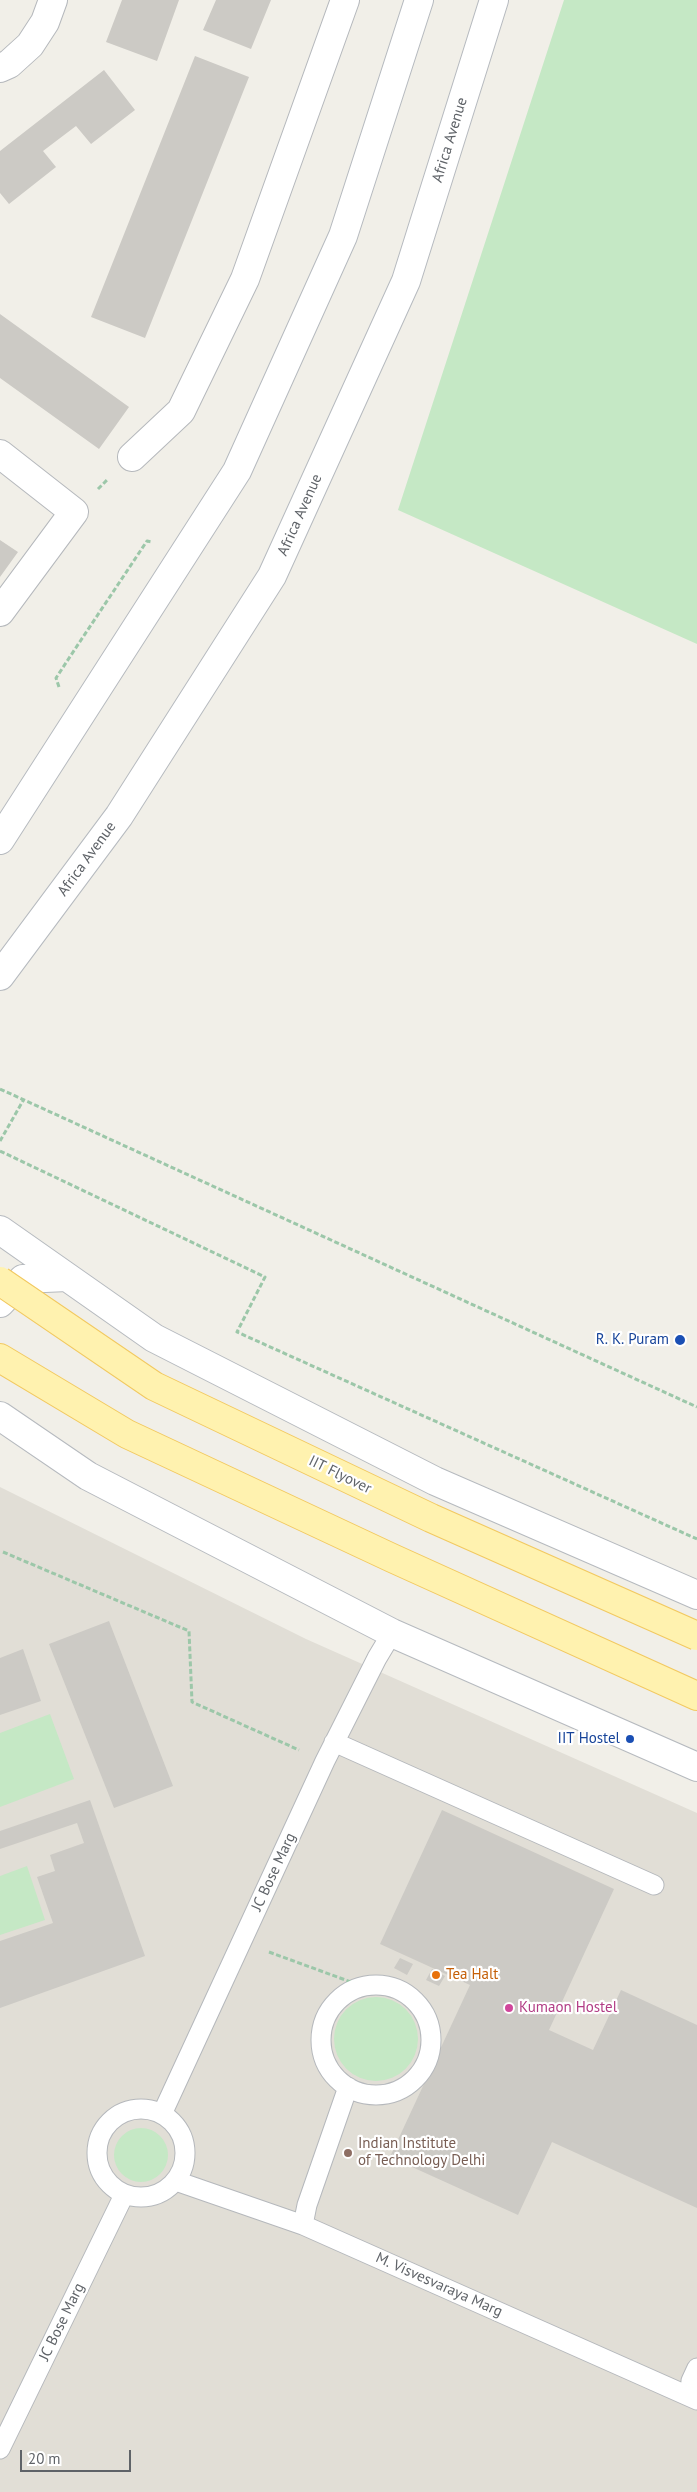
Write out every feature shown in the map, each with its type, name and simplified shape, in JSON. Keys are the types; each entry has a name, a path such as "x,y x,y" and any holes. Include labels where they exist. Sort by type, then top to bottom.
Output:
{"main road":[{"path":"0,68 9,64 30,45 44,22 53,0"},
{"path":"132,457 180,411 245,279 344,0"},
{"path":"0,840 237,471 343,236 419,0"},
{"name":"Africa Avenue","path":"2,976 118,816 272,576 406,281 494,0"},
{"path":"0,454 74,512 0,612"},
{"path":"0,1230 154,1338 434,1481 697,1595"},
{"path":"0,1303 23,1279 67,1277"},
{"name":"IIT Flyover","path":"0,1281 154,1386 431,1518 697,1636"},
{"path":"0,1358 127,1434 392,1558 697,1696"},
{"path":"0,1416 88,1476 392,1634 697,1767"}],"lane":[{"name":"JC Bose Marg","path":"162,2114 334,1742 377,1658 392,1634"},
{"path":"334,1742 654,1886"},
{"path":"380,1985 398,1989 413,1999 424,2012 431,2030 431,2048 425,2065 415,2079 400,2089 382,2094 364,2094 348,2087 334,2075 325,2059 321,2041 324,2024 332,2007 345,1994 362,1986 380,1985"},
{"path":"304,2225 307,2205 348,2087"},
{"path":"143,2109 162,2114 172,2121 180,2132 185,2144 186,2157 183,2170 176,2181 166,2190 154,2196 141,2198 124,2195 106,2180 99,2168 98,2140 104,2128 124,2112 143,2109"},
{"name":"M. Visvesvaraya Marg","path":"176,2181 304,2225 693,2398"},
{"name":"JC Bose Marg","path":"0,2449 124,2195"},
{"path":"693,2398 691,2381 697,2368"}],"path":[{"path":"74,512 132,457"},
{"path":"0,1088 697,1407"},
{"path":"0,1141 24,1099"},
{"path":"0,1151 265,1277 236,1332 697,1539"},
{"path":"3,1552 189,1631 192,1702 325,1761"},
{"path":"242,1942 362,1986"}],"shaded area":[{"name":"Indian Institute of Technology Delhi","path":"0,1487 306,1639 697,1813 697,2492 0,2492"}],"green space":[{"path":"564,0 697,0 697,644 398,510"},
{"path":"50,1714 74,1779 0,1807 0,1733"},
{"path":"27,1866 45,1920 0,1935 0,1876"},
{"path":"376,1997 392,2000 406,2009 415,2023 418,2039 415,2055 406,2069 392,2078 376,2081 360,2078 346,2069 337,2055 334,2039 337,2023 346,2009 360,2000"},
{"path":"136,2128 146,2128 156,2132 164,2140 168,2155 164,2170 156,2178 146,2182 136,2182 126,2178 118,2170 114,2160 114,2150 118,2140 126,2132"}],"building":[{"path":"122,0 179,0 157,61 106,42"},
{"path":"216,0 271,0 251,49 203,30"},
{"path":"195,56 249,77 145,338 91,317"},
{"path":"104,70 135,110 91,144 76,126 43,151 56,167 9,204 0,193 0,151"},
{"path":"0,314 129,407 99,449 0,378"},
{"path":"0,540 18,552 0,577"},
{"path":"109,1621 173,1786 114,1808 49,1644"},
{"path":"23,1649 41,1701 0,1715 0,1658"},
{"path":"90,1800 145,1956 0,2008 0,1941 53,1923 37,1877 55,1871 50,1855 84,1843 77,1823 0,1849 0,1831"},
{"name":"Kumaon Hostel","path":"442,1810 614,1889 549,2030 593,2050 621,1990 697,2025 697,2208 552,2142 518,2215 390,2157 470,1985 380,1944"},
{"path":"400,1958 413,1964 407,1975 394,1968"},
{"name":"Tea Halt","path":"432,1969 445,1976 439,1986 426,1980"}],"place":[{"name":"R. K. Puram","path":"680,1340"},
{"name":"IIT Hostel","path":"630,1739"},
{"name":"Tea Halt","path":"436,1975"},
{"name":"Kumaon Hostel","path":"509,2008"},
{"name":"Indian Institute of Technology Delhi","path":"348,2153"}]}
